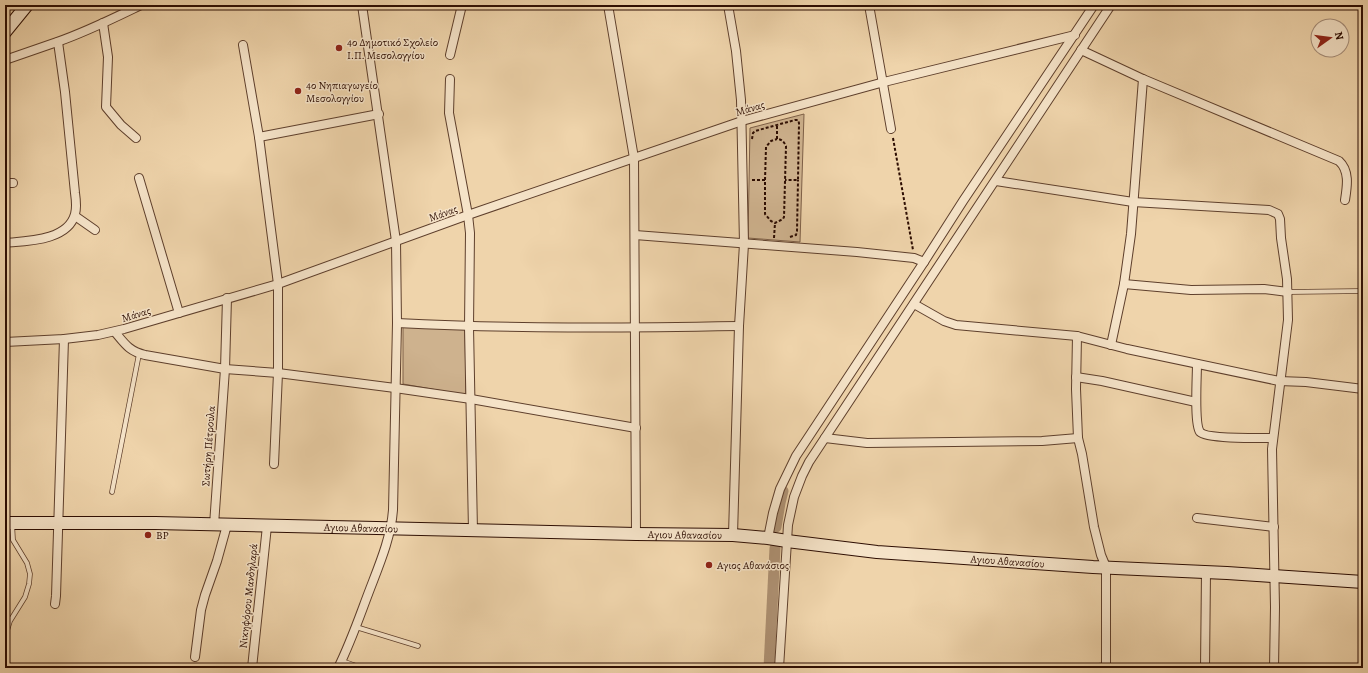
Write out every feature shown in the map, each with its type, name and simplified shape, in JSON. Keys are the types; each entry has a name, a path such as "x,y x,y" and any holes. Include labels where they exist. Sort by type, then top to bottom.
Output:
{"main road":[{"path":"5,32 27,5"},
{"name":"Αγιου Αθανασίου","path":"8,523 58,522 733,535 877,552 1363,582"}],"street":[{"path":"5,60 36,48 58,42 141,5"},
{"path":"340,664 356,627 384,551 391,528 394,510 397,323 396,241 379,114 362,5"},
{"path":"450,55 462,5"},
{"path":"608,5 634,158 636,534"},
{"path":"728,5 739,76 742,121 744,244 739,326 733,535"},
{"path":"869,5 884,82 891,129"},
{"path":"768,538 780,489 796,456 963,201 1094,5"},
{"path":"779,668 787,541 791,509 797,486 809,462 1111,5"},
{"path":"103,23 108,57 106,107 121,125 136,138"},
{"name":"Μάνας","path":"5,342 64,339 115,332 278,284 468,215 742,121 884,82 1075,35"},
{"path":"5,243 54,236 67,228 75,216 76,206 74,179 63,74 58,42"},
{"path":"243,45 259,137 278,284 278,373 274,464"},
{"path":"1081,50 1143,79 1339,161 1344,166 1346,174 1345,200"},
{"path":"450,79 449,113 468,215 470,240 469,327 473,531"},
{"path":"1111,345 1124,284 1131,234 1143,79"},
{"path":"259,137 379,114"},
{"path":"139,178 179,312"},
{"path":"996,181 1133,202 1269,210 1278,214 1280,219 1288,292 1288,326 1273,438 1271,468 1274,527 1274,668"},
{"path":"75,216 95,230"},
{"path":"635,235 914,258 924,262"},
{"path":"1124,284 1191,290 1264,289 1288,292"},
{"name":"Σωτήρη Πέτρουλα","path":"214,525 225,370 227,298"},
{"path":"914,304 944,321 956,325 1077,336 1111,345 1280,381 1306,382 1363,389"},
{"path":"397,323 469,327 635,328 739,326"},
{"path":"115,332 129,349 139,354 225,370 278,373 395,388 471,399 636,428"},
{"path":"1077,336 1076,377 1078,438 1094,527 1101,555 1106,567 1106,667"},
{"path":"55,604 64,339"},
{"path":"1197,364 1196,402 1199,430 1205,435 1215,437 1273,438"},
{"path":"1076,377 1196,402"},
{"path":"826,438 867,443 1042,441 1078,438"},
{"path":"1197,518 1274,527"},
{"path":"195,657 201,610 227,525"},
{"name":"Νικηφόρου Μανδηλαρά","path":"252,668 267,526"},
{"path":"1205,668 1206,572"}],"lane":[{"path":"1288,292 1363,291"},
{"path":"112,492 139,354"},
{"path":"5,637 10,621 25,597 30,574 27,563 13,540 8,523"},
{"path":"356,627 418,646"},
{"path":"340,664 362,668"},
{"path":"1076,668 1106,667"},
{"path":"1053,668 1066,668"}],"path":[{"path":"752,145 753,134 755,131 777,124 798,120 797,231 796,235 793,237 787,236"},
{"path":"777,124 777,139"},
{"path":"891,129 912,239 914,258"},
{"path":"780,139 786,146 784,217 775,223 765,214 766,147 771,140 780,139"},
{"path":"752,173 752,180"},
{"path":"743,180 765,180"},
{"path":"785,180 798,180"},
{"path":"773,246 775,223"},
{"path":"768,236 780,236"}],"shaded area":[{"path":"804,114 800,242 748,238 750,128"},
{"path":"403,326 465,327 466,395 403,384"}],"waterway":[{"path":"776,527 783,491"},
{"path":"769,668 775,548"}],"place":[{"name":"4ο Δημοτικό Σχολείο Ι.Π. Μεσολογγίου","path":"339,48"},
{"name":"4ο Νηπιαγωγείο Μεσολογγίου","path":"298,91"},
{"name":"BP","path":"148,535"},
{"name":"Αγιος Αθανάσιος","path":"709,565"}]}
